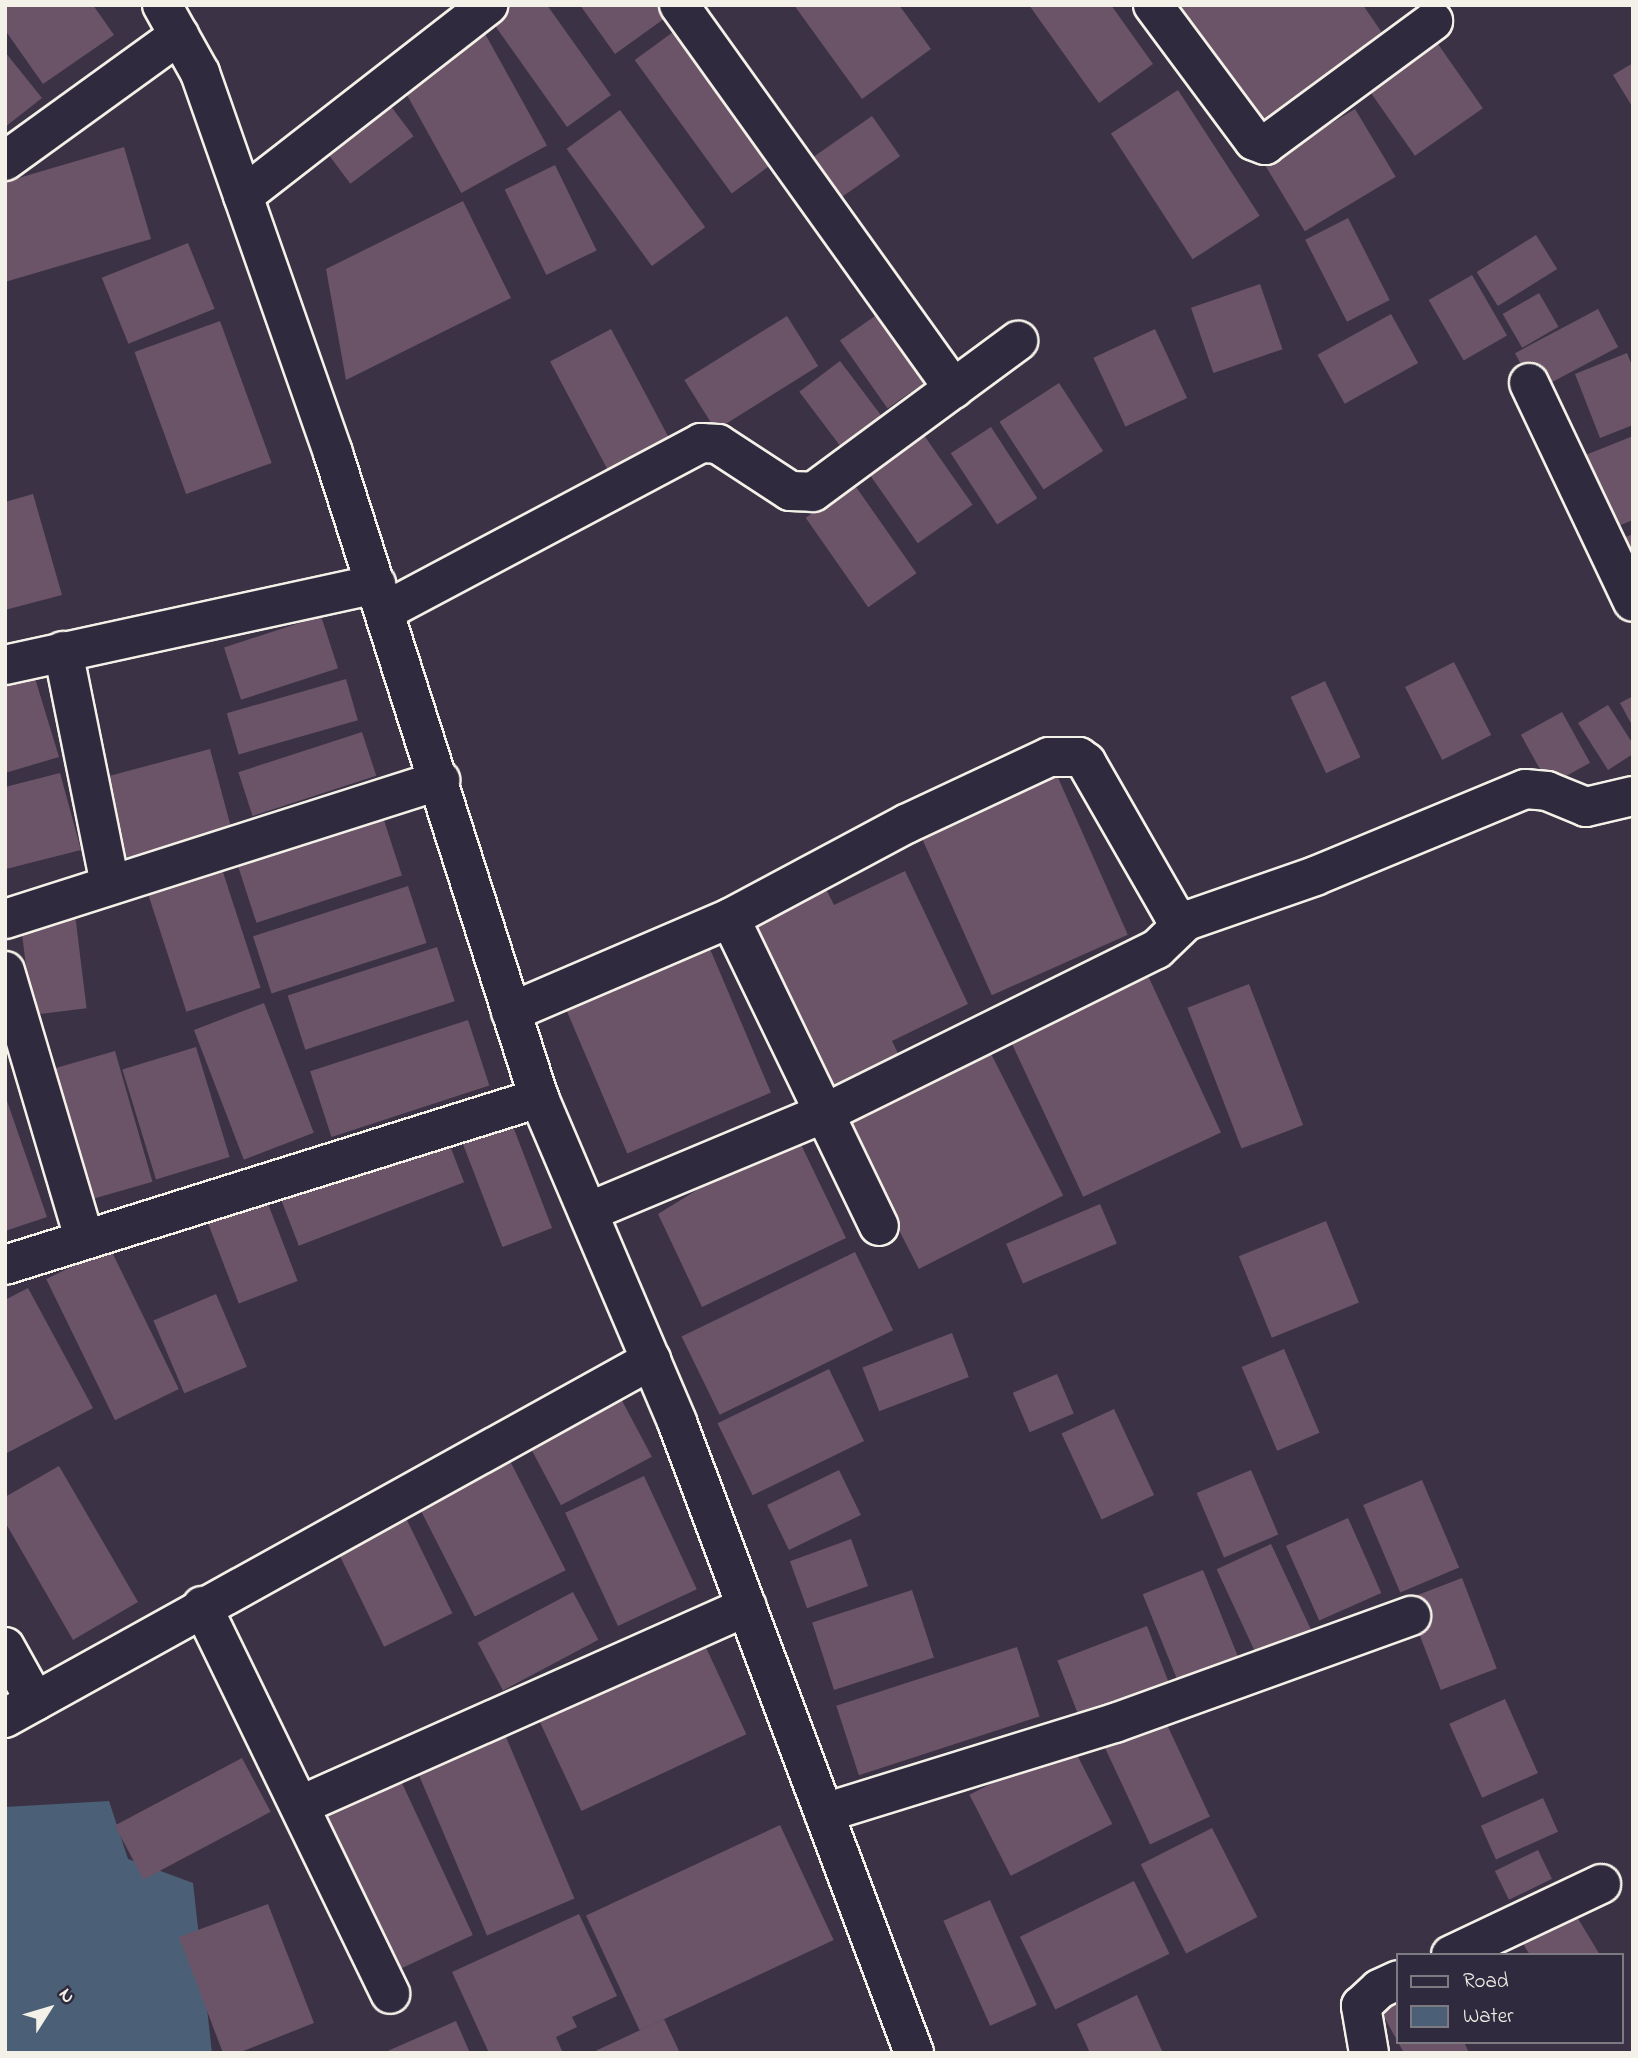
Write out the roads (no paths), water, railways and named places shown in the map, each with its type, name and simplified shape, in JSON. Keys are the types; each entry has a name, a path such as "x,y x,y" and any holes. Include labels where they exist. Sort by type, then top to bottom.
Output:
{"street":[{"path":"243,196 488,5"},
{"path":"679,5 954,389"},
{"path":"1153,5 1254,141 1265,145 1437,11"},
{"path":"5,161 171,20 200,73 380,597 539,1098 651,1360 747,1606 914,2053"},
{"path":"5,665 63,651 380,597 701,443 718,444 790,492 813,492 1018,341"},
{"path":"1529,383 1633,602"},
{"path":"63,651 110,884"},
{"path":"512,1012 730,918 906,824 1062,755 1086,762 1173,914 1186,921"},
{"path":"5,919 440,780"},
{"path":"588,1212 825,1113 1157,949 1186,921 1315,876 1525,789 1547,791 1586,807 1633,796"},
{"path":"730,918 879,1226"},
{"path":"5,971 84,1238"},
{"path":"5,1265 84,1238 539,1098"},
{"path":"5,1647 20,1709 651,1360"},
{"path":"202,1606 301,1805 390,1994"},
{"path":"301,1805 747,1606"},
{"path":"824,1813 1115,1723 1411,1616"},
{"path":"1455,1953 1601,1884"},
{"path":"1369,2053 1361,2006 1379,1989 1396,1981"}],"water":[{"path":"109,1801 128,1859 193,1883 212,2053 5,2053 5,1807"}]}
